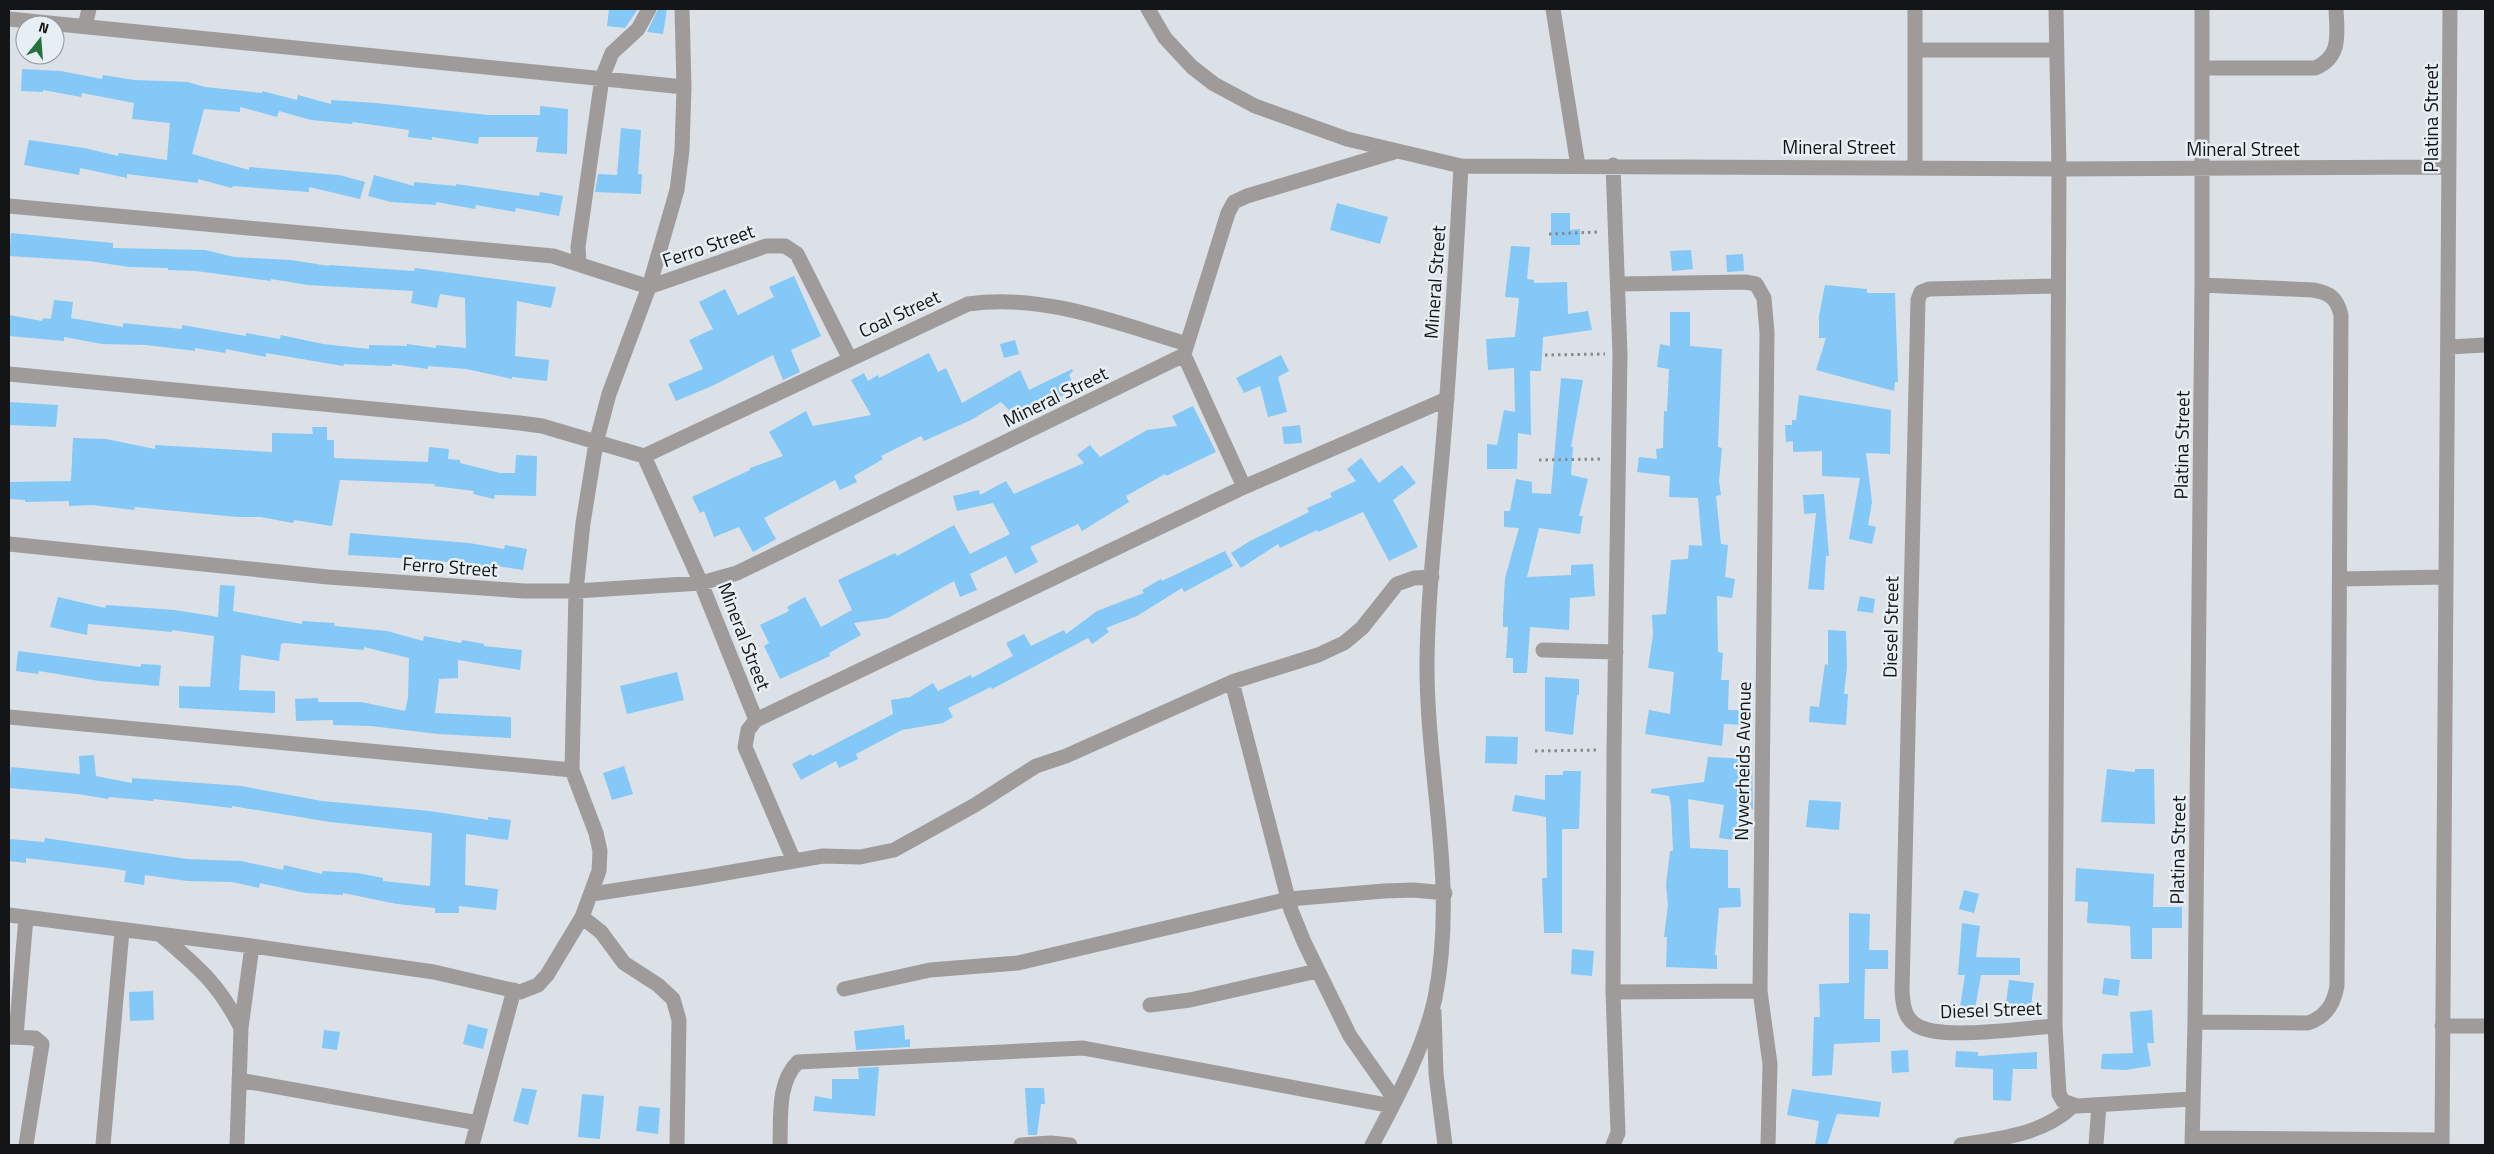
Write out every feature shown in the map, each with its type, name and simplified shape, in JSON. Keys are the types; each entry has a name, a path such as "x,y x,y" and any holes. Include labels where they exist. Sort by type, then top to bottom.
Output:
{"street":[{"path":"85,26 89,9"},
{"path":"579,263 578,247 602,78 612,53 638,29 649,9"},
{"path":"9,915 122,931 252,946 452,975 514,990 526,991 543,980 582,917 599,871 600,852 596,833 572,770 576,591 582,523 596,443 609,394 647,295 677,190 682,150 684,87 682,9"},
{"path":"1148,9 1165,38 1179,54 1214,84 1255,106 1347,139 1395,152 1462,166"},
{"path":"1554,9 1578,166"},
{"path":"1915,9 1915,167"},
{"name":"Diesel Street","path":"2056,9 2058,286 2055,1026 1949,1034 1928,1031 1915,1025 1905,1013 1902,991 1918,300 1922,292 1929,289 2058,286"},
{"name":"Platina Street","path":"2202,9 2202,285 2195,1022 2192,1142 2441,1143 2449,346 2450,9"},
{"path":"2202,68 2315,68 2330,59 2336,46 2336,9"},
{"path":"9,19 684,87"},
{"path":"1915,50 2056,50"},
{"path":"1244,487 1185,350 1228,213 1234,202 1247,196 1395,152"},
{"path":"1613,165 1619,284 1620,354 1620,459 1614,750 1614,992 1618,1133 1613,1145"},
{"name":"Mineral Street","path":"1434,1000 1442,947 1445,894 1428,694 1427,660 1447,399 1462,166 1508,168 1613,165 2058,169 2449,167"},
{"path":"9,206 553,256 579,263 647,295"},
{"name":"Ferro Street","path":"647,295 766,246 785,246 797,254 850,358"},
{"name":"Nywerheids Avenue","path":"1619,284 1745,282 1756,284 1764,298 1767,334 1760,991 1770,1064 1768,1145"},
{"path":"2195,1022 2308,1023 2317,1020 2326,1013 2335,996 2338,976 2341,315 2339,304 2326,292 2313,290 2202,285"},
{"name":"Coal Street","path":"644,456 968,304 991,300 1037,304 1077,312 1185,350"},
{"path":"2449,346 2485,345"},
{"name":"Mineral Street","path":"1185,350 737,573 701,583 756,720 1244,487 1447,399"},
{"path":"9,374 520,423 542,426 644,456 701,583"},
{"name":"Ferro Street","path":"9,544 328,577 503,590 576,591 701,583"},
{"path":"592,894 823,856 860,857 894,850 975,805 1036,766 1066,756 1232,682 1318,654 1344,643 1362,628 1397,584 1414,578 1432,577"},
{"path":"2340,579 2446,578"},
{"path":"1543,650 1616,652"},
{"path":"1232,682 1288,899 1304,942 1350,1036 1393,1103"},
{"path":"9,716 572,770"},
{"path":"756,720 748,730 745,747 794,861"},
{"path":"844,989 930,970 1018,963 1288,899 1414,890 1445,894"},
{"path":"26,917 12,1036 35,1038 42,1044 26,1145"},
{"path":"582,917 602,932 624,963 658,985 673,999 679,1020 677,1145"},
{"path":"103,1145 122,931"},
{"path":"162,936 207,976 221,992 241,1028"},
{"path":"237,1145 241,1028 252,946"},
{"path":"1150,1005 1190,1000 1317,971"},
{"path":"472,1145 514,990"},
{"path":"1614,992 1760,991"},
{"path":"1372,1145 1412,1064 1434,1000"},
{"path":"1434,1000 1436,1074 1445,1145"},
{"path":"2055,1026 2060,1094 2063,1101 2073,1106 2192,1099"},
{"path":"2442,1026 2485,1026"},
{"path":"780,1145 783,1091 788,1071 798,1062 1083,1048 1393,1103"},
{"path":"239,1080 478,1122"},
{"path":"2096,1145 2099,1105"},
{"path":"1961,1145 1979,1144 2040,1128 2062,1116 2073,1106"},
{"path":"1021,1145 1051,1143 1070,1145"}],"path":[{"path":"1549,234 1617,231"},
{"path":"1545,356 1620,354"},
{"path":"1539,460 1620,459"},
{"path":"1534,752 1614,750"}],"building":[{"path":"609,9 638,9 625,28 607,26"},
{"path":"658,9 667,9 663,34 647,32"},
{"path":"22,69 61,71 102,79 103,75 134,80 188,82 205,87 262,93 262,91 297,100 298,95 331,104 331,100 376,103 488,115 540,115 540,106 568,109 567,154 536,152 538,137 479,137 478,144 432,137 432,140 408,137 409,130 353,122 352,124 311,120 279,111 277,117 240,107 240,112 204,109 192,154 249,170 249,167 339,175 365,182 360,199 309,187 309,192 233,186 232,188 198,179 198,183 127,174 127,178 80,168 79,175 24,165 29,140 84,148 118,156 119,153 167,160 170,123 132,119 134,103 82,93 81,97 43,90 43,92 21,91"},
{"path":"621,128 641,130 638,174 642,174 641,194 595,192 598,174 617,175"},
{"path":"374,175 414,186 414,182 456,186 456,184 539,196 540,192 563,196 559,216 516,208 515,212 476,205 475,209 436,202 436,205 391,202 368,196"},
{"path":"1337,203 1388,217 1380,244 1330,230"},
{"path":"1551,213 1570,213 1570,230 1580,229 1580,245 1551,245"},
{"path":"11,233 113,243 113,248 205,250 234,257 291,260 329,266 414,271 415,268 556,287 551,308 517,301 515,356 549,360 547,381 512,377 512,379 466,369 428,366 428,369 392,364 392,366 344,364 343,366 266,353 266,357 226,349 225,353 195,348 195,351 146,345 102,344 64,337 64,341 9,336 9,315 42,321 43,318 51,319 54,300 73,302 71,318 123,327 123,323 182,329 182,325 246,336 246,333 280,339 281,335 323,344 369,349 369,345 407,346 407,344 436,348 436,345 466,348 465,298 440,294 437,308 411,303 413,291 308,285 271,279 271,281 196,271 168,270 168,268 129,267 89,261 9,256"},
{"path":"1511,246 1530,247 1527,279 1534,280 1534,283 1567,282 1568,314 1588,311 1592,330 1543,337 1541,371 1530,371 1531,435 1518,433 1517,469 1487,469 1487,444 1497,445 1504,410 1515,412 1514,368 1488,370 1486,339 1515,337 1519,298 1505,297"},
{"path":"1691,250 1693,269 1672,271 1670,251"},
{"path":"1743,254 1744,271 1727,272 1726,255"},
{"path":"794,276 821,336 791,350 800,372 783,380 773,355 712,386 676,401 668,384 703,369 689,340 713,329 699,302 725,289 738,315 774,297 769,287"},
{"path":"1825,285 1867,289 1867,293 1895,293 1898,382 1895,382 1894,391 1816,370 1826,338 1819,338 1819,316"},
{"path":"1670,312 1690,312 1690,346 1722,349 1718,447 1722,448 1719,481 1721,495 1716,496 1721,544 1728,545 1725,577 1735,579 1732,598 1717,596 1718,652 1723,653 1721,680 1729,680 1728,710 1744,710 1743,725 1724,724 1722,746 1645,734 1649,710 1670,714 1674,672 1648,668 1653,635 1652,615 1666,614 1671,560 1688,559 1689,545 1702,546 1698,498 1669,497 1670,476 1637,472 1639,457 1657,459 1656,449 1663,448 1664,411 1667,411 1669,369 1657,367 1660,344 1670,346"},
{"path":"1015,340 1019,354 1004,358 1000,344"},
{"path":"929,353 938,372 946,368 962,403 1020,370 1029,390 1072,369 1073,371 1069,375 1076,389 1057,398 1053,391 1022,423 1001,402 971,420 924,441 921,436 881,456 883,459 854,476 857,482 840,490 835,480 764,518 776,539 753,552 739,527 714,537 704,511 700,513 692,497 750,470 750,468 783,456 769,432 806,411 813,426 871,415 851,380 864,373 868,381 878,375 879,378"},
{"path":"1281,355 1289,371 1278,377 1287,412 1268,417 1260,386 1244,393 1236,378"},
{"path":"1561,378 1583,380 1571,447 1573,447 1571,475 1588,479 1579,516 1583,516 1580,534 1539,528 1527,577 1571,575 1571,565 1593,564 1595,596 1570,598 1569,630 1530,627 1527,673 1513,673 1513,658 1506,658 1508,627 1503,627 1503,614 1505,578 1519,528 1504,527 1504,511 1510,511 1516,479 1532,482 1532,493 1551,494"},
{"path":"1799,395 1891,410 1890,454 1866,453 1872,502 1868,525 1876,527 1872,544 1849,539 1860,478 1822,476 1822,451 1793,452 1793,441 1786,442 1785,425 1792,425 1792,420 1796,420"},
{"path":"9,402 58,405 56,427 9,425"},
{"path":"1193,406 1216,452 1166,476 1165,474 1126,496 1129,502 1082,531 1078,524 1030,547 1038,562 1015,574 1006,556 970,574 977,590 960,597 954,581 888,618 854,623 861,635 829,653 830,656 780,679 764,646 769,643 760,625 789,611 787,607 805,597 821,627 852,610 838,580 895,553 897,556 954,525 970,554 1010,534 993,503 957,511 953,496 979,490 980,495 1006,481 1014,494 1084,463 1077,455 1090,445 1100,457 1147,430 1177,426 1172,416"},
{"path":"1300,425 1302,443 1284,444 1282,427"},
{"path":"312,427 327,427 327,440 334,440 334,458 428,462 429,447 449,449 448,459 460,460 460,463 500,473 515,473 516,455 537,456 536,496 495,495 494,499 473,494 474,491 434,486 435,484 340,480 332,526 294,520 293,523 261,517 237,517 135,507 134,510 93,505 69,506 69,501 25,502 25,500 9,499 9,482 71,481 73,438 106,439 155,449 155,445 272,452 272,433 313,434"},
{"path":"1361,458 1379,483 1402,465 1416,483 1393,500 1418,547 1389,561 1363,512 1318,532 1317,530 1280,548 1278,544 1241,568 1231,553 1250,541 1309,512 1307,508 1332,497 1330,493 1356,481 1347,469"},
{"path":"1824,494 1829,556 1826,556 1824,590 1808,589 1816,513 1804,514 1803,495"},
{"path":"350,533 469,543 504,549 505,545 527,549 523,570 489,565 489,568 434,560 348,555"},
{"path":"1225,551 1233,566 1184,592 1182,588 1137,616 1106,628 1109,632 1092,644 1088,638 992,689 991,687 948,708 953,717 943,723 902,730 856,754 858,759 839,768 836,761 801,780 792,764 811,754 812,756 893,714 891,700 910,697 933,683 938,691 971,675 972,678 1013,656 1006,643 1024,634 1031,646 1064,630 1066,634 1097,611 1144,593 1142,590 1161,579 1162,581"},
{"path":"220,585 235,586 233,611 302,624 302,621 335,623 334,626 387,631 423,641 424,636 461,643 462,640 484,644 484,646 522,650 520,670 458,660 458,678 439,679 435,713 511,717 511,738 438,734 371,726 333,725 333,720 296,721 295,699 318,698 318,702 361,702 405,711 408,698 409,658 364,647 364,650 285,643 281,644 279,661 241,655 239,690 275,691 275,713 179,708 179,686 210,687 214,636 172,630 172,632 88,624 87,635 50,627 58,597 105,608 106,605 175,610 218,617"},
{"path":"1860,596 1875,599 1873,613 1857,611"},
{"path":"1828,630 1846,631 1847,667 1844,694 1848,694 1846,725 1809,722 1810,706 1819,707 1825,664 1828,665"},
{"path":"18,651 141,667 141,664 161,665 159,686 99,681 39,671 38,674 16,671"},
{"path":"677,672 684,700 627,714 620,686"},
{"path":"1545,677 1579,679 1579,695 1577,695 1573,735 1545,731"},
{"path":"1486,736 1518,737 1517,764 1485,763"},
{"path":"94,755 96,776 132,783 132,778 241,786 322,801 430,811 488,820 488,817 511,820 508,840 466,834 465,885 498,889 496,910 459,906 459,913 435,913 435,908 397,904 343,893 343,895 305,893 260,883 259,888 232,882 187,881 145,875 144,885 124,882 126,871 116,869 26,858 26,863 9,861 9,839 44,842 45,838 187,859 241,861 283,870 284,865 322,874 322,871 358,873 383,878 383,881 430,886 432,833 330,822 232,806 232,808 154,799 153,801 109,797 108,799 78,794 9,788 11,767 80,774 79,756"},
{"path":"1708,757 1752,759 1753,809 1740,807 1735,840 1719,838 1724,805 1688,799 1690,848 1728,850 1728,888 1740,888 1741,907 1719,908 1715,955 1717,955 1717,969 1666,967 1667,937 1664,937 1668,905 1666,885 1670,851 1673,851 1671,805 1669,796 1651,793 1651,789 1704,782"},
{"path":"624,766 633,794 612,800 603,773"},
{"path":"2107,769 2135,772 2135,769 2154,769 2155,824 2101,822"},
{"path":"1563,771 1581,771 1579,829 1562,829 1562,933 1544,933 1542,878 1547,878 1546,817 1512,811 1515,795 1545,800 1545,775 1563,775"},
{"path":"1809,800 1841,802 1839,830 1806,827"},
{"path":"2076,868 2154,874 2153,907 2182,907 2182,928 2152,928 2152,959 2131,959 2130,926 2087,923 2088,902 2075,901"},
{"path":"1964,890 1979,894 1974,913 1959,909"},
{"path":"1849,913 1870,914 1869,950 1888,950 1888,969 1865,969 1864,1019 1880,1019 1880,1042 1834,1044 1832,1075 1812,1076 1814,1017 1820,1017 1819,984 1849,983"},
{"path":"1962,923 1980,926 1976,957 2020,958 2020,975 1981,975 1975,1009 1960,1007 1965,975 1958,975"},
{"path":"1572,949 1594,951 1592,976 1571,974"},
{"path":"2104,978 2120,980 2118,996 2102,994"},
{"path":"2009,980 2034,983 2031,1006 2006,1003"},
{"path":"153,991 154,1020 130,1021 129,992"},
{"path":"2152,1010 2154,1043 2147,1043 2151,1066 2125,1070 2101,1069 2102,1054 2133,1053 2130,1012"},
{"path":"468,1024 488,1029 483,1049 463,1044"},
{"path":"904,1025 905,1040 910,1039 910,1047 856,1050 854,1031"},
{"path":"324,1030 340,1032 337,1050 322,1048"},
{"path":"1908,1050 1909,1072 1892,1073 1891,1051"},
{"path":"1956,1051 1978,1052 1978,1056 2037,1052 2037,1069 2013,1069 2011,1101 1993,1100 1993,1069 1955,1067"},
{"path":"879,1067 875,1116 813,1111 815,1096 832,1099 832,1079 859,1079 858,1068"},
{"path":"522,1088 537,1090 528,1125 513,1121"},
{"path":"1025,1088 1044,1088 1045,1104 1041,1104 1037,1135 1028,1135"},
{"path":"1792,1089 1881,1102 1879,1117 1837,1114 1827,1145 1815,1145 1819,1121 1787,1115"},
{"path":"582,1094 604,1096 600,1139 578,1137"},
{"path":"639,1106 660,1108 658,1134 636,1131"}]}
